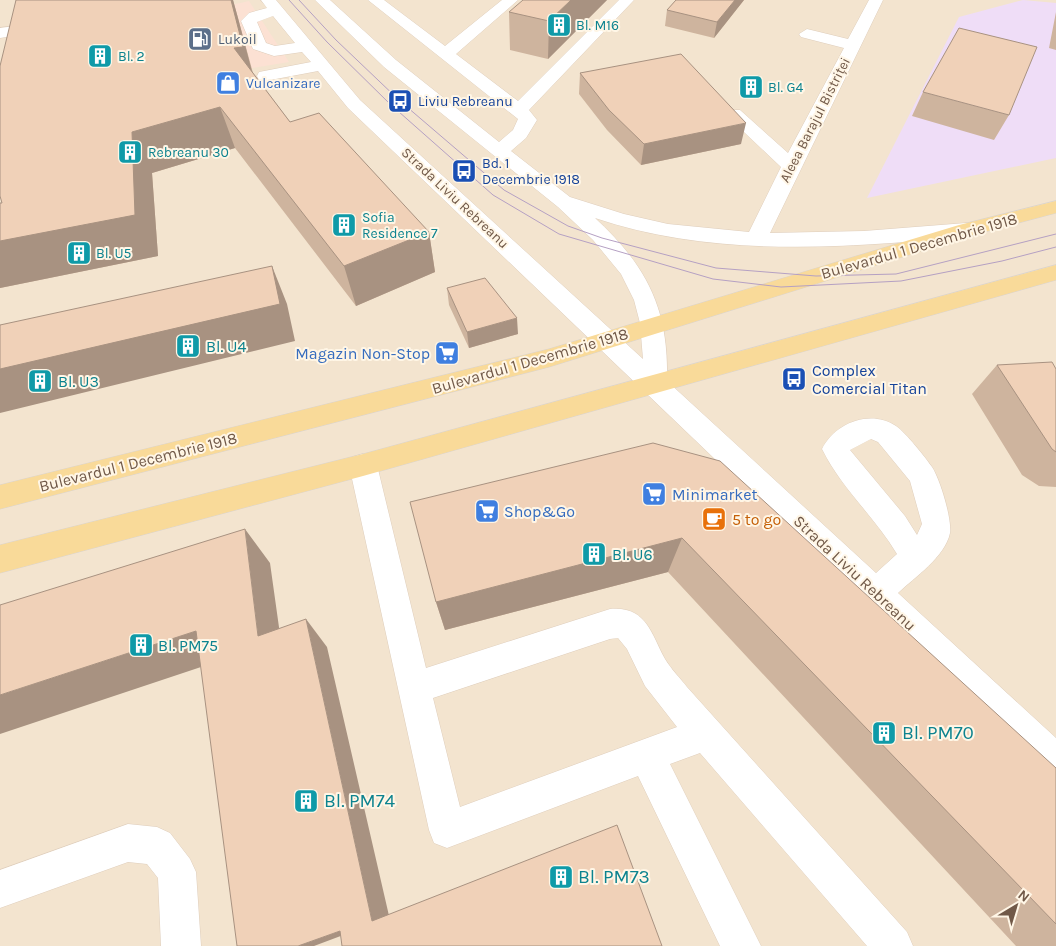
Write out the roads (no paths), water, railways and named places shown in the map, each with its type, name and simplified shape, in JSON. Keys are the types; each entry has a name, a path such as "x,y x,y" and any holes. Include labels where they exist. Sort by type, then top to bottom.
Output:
{"main road":[{"name":"Bulevardul 1 Decembrie 1918","path":"0,498 549,358 966,230 1056,207"},
{"path":"0,559 363,465 1056,272"}],"street":[{"path":"322,0 385,61 558,198 602,238 628,268 640,286 653,326 656,354 654,384"},
{"path":"375,0 519,110 528,120 522,132 510,144 498,151"},
{"path":"446,54 511,0"},
{"path":"519,110 627,0"},
{"name":"Aleea Barajul Bistriței","path":"756,240 791,166 876,0"},
{"path":"272,5 249,21 259,46 265,50 274,51 307,46"},
{"name":"Strada Liviu Rebreanu","path":"272,5 354,104 608,340 1056,762"},
{"path":"0,33 65,24"},
{"path":"807,34 853,45"},
{"path":"265,76 322,65"},
{"path":"734,114 791,166"},
{"path":"558,198 636,224 674,233 756,240 831,240 966,230"},
{"path":"363,465 447,830 704,734"},
{"path":"877,593 915,557"},
{"path":"414,688 617,622 627,625 636,634 653,670 704,734 893,946"},
{"path":"647,756 741,946"},
{"path":"0,889 128,843 158,846 177,872 181,946"}],"tram line":[{"path":"289,0 327,42 390,104 493,195 559,234 713,279 781,287 901,281 1002,261 1056,247"},
{"path":"299,0 336,40 400,101 504,190 568,226 602,238 716,268 816,276 896,274 1056,234"}],"place":[{"name":"Bl. M16","path":"559,25"},
{"name":"Lukoil","path":"200,39"},
{"name":"Bl. 2","path":"100,56"},
{"name":"Vulcanizare","path":"228,83"},
{"name":"Bl. G4","path":"751,87"},
{"name":"Liviu Rebreanu","path":"400,101"},
{"name":"Rebreanu 30","path":"130,152"},
{"name":"Bd. 1 Decembrie 1918","path":"464,171"},
{"name":"Sofia Residence 7","path":"344,225"},
{"name":"Bl. U5","path":"79,253"},
{"name":"Bl. U4","path":"188,346"},
{"name":"Magazin Non-Stop","path":"447,353"},
{"name":"Complex Comercial Titan","path":"794,379"},
{"name":"Bl. U3","path":"40,381"},
{"name":"Minimarket","path":"654,494"},
{"name":"Shop&Go","path":"487,511"},
{"name":"5 to go","path":"714,519"},
{"name":"Bl. U6","path":"594,554"},
{"name":"Bl. PM75","path":"141,645"},
{"name":"Bl. PM70","path":"884,733"},
{"name":"Bl. PM74","path":"306,801"},
{"name":"Bl. PM73","path":"561,877"}]}
